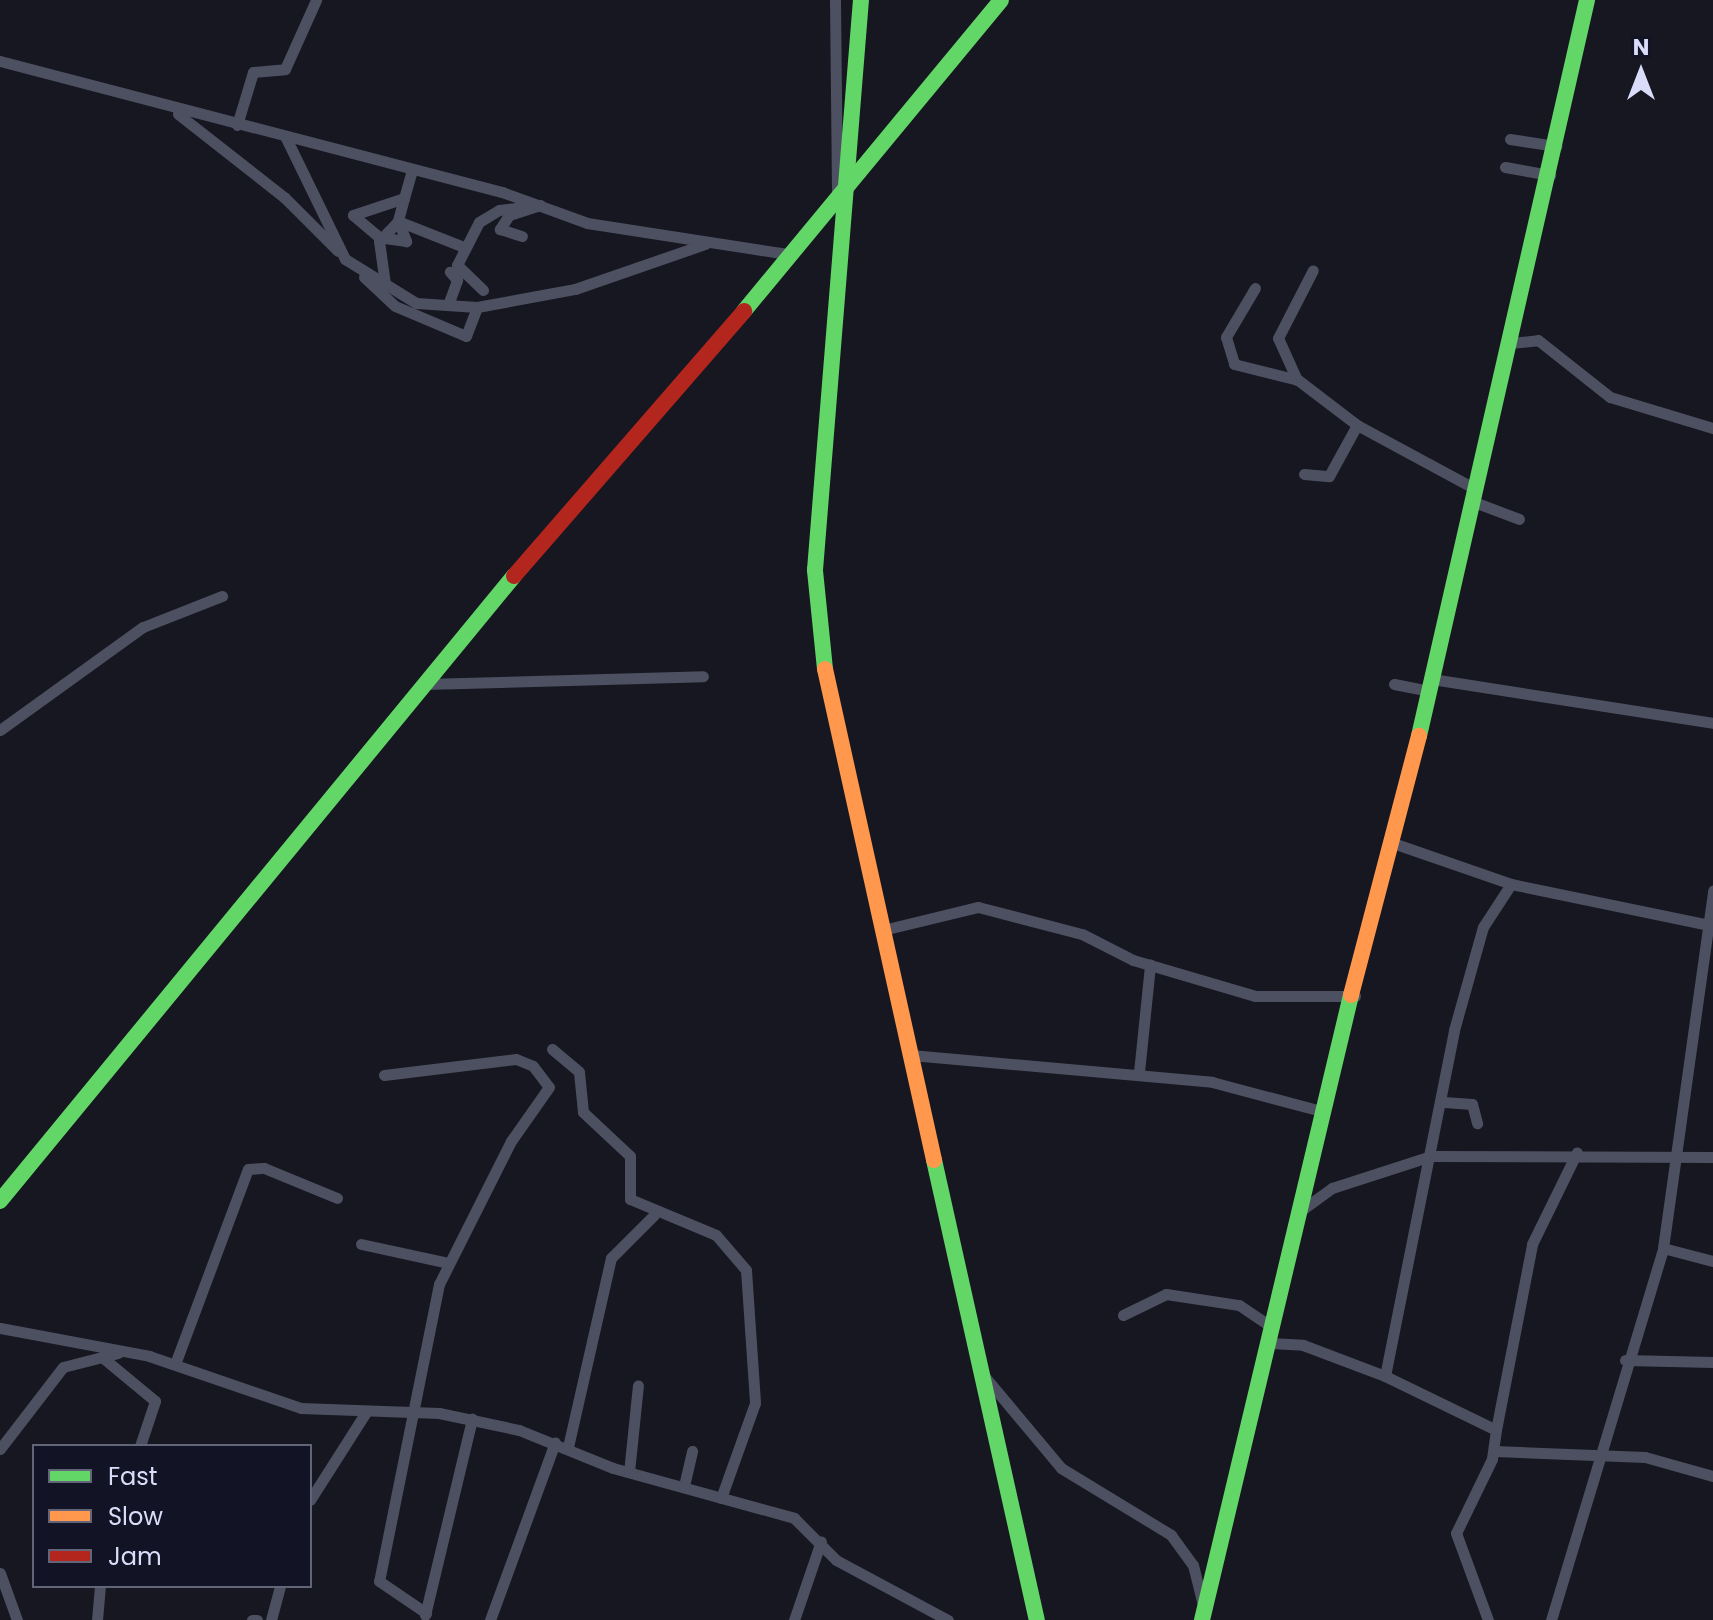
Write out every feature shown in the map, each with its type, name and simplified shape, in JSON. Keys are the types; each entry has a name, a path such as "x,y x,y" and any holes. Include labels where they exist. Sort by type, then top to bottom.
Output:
{"street":[{"path":"237,125 253,72 285,69 316,0"},
{"path":"835,0 837,197"},
{"path":"861,0 852,179 826,378 816,614 1037,1620"},
{"path":"0,1201 425,684 618,464 788,254 1001,0"},
{"path":"1203,1615 1303,1209 1321,1111 1355,996 1476,496 1587,0"},
{"path":"0,61 540,205 587,223 788,254"},
{"path":"160,104 200,125 395,306 466,336"},
{"path":"286,138 345,259 466,336"},
{"path":"1510,139 1556,146"},
{"path":"1505,167 1550,175"},
{"path":"385,284 382,237 398,221 411,173"},
{"path":"398,221 406,241 382,237 353,215 404,198"},
{"path":"522,236 500,229 509,215 540,205"},
{"path":"483,290 457,265 479,222 499,210 540,205"},
{"path":"398,221 464,247"},
{"path":"416,303 477,307 575,289 709,243"},
{"path":"1298,380 1278,338 1313,270"},
{"path":"448,305 457,280 450,272"},
{"path":"1255,288 1226,337 1225,355 1248,371 1298,380 1357,425 1519,519"},
{"path":"466,336 477,307"},
{"path":"1511,343 1538,340 1610,397 1713,428"},
{"path":"1304,474 1329,476 1357,425"},
{"path":"0,730 131,635 222,596"},
{"path":"425,684 703,676"},
{"path":"1394,684 1431,685 1713,723"},
{"path":"1390,842 1511,884 1709,925"},
{"path":"1385,1376 1483,927 1511,884"},
{"path":"1551,1620 1605,1453 1625,1360 1663,1248 1713,890"},
{"path":"883,930 978,907 1082,934 1150,965 1255,996 1355,996"},
{"path":"1139,1072 1150,965"},
{"path":"552,1049 579,1072 585,1114 630,1156 630,1199 654,1215 716,1235 746,1270 755,1403 721,1498"},
{"path":"911,1055 1139,1072 1253,1089 1321,1111"},
{"path":"384,1075 516,1059 533,1066 549,1087 511,1141 448,1263 379,1583 425,1617 472,1419"},
{"path":"1444,1102 1472,1104 1477,1123"},
{"path":"1488,1620 1456,1533 1495,1451 1496,1430 1532,1244 1577,1152"},
{"path":"1303,1209 1332,1188 1431,1156 1577,1152 1713,1157"},
{"path":"175,1364 248,1169 264,1168 337,1198"},
{"path":"568,1447 611,1258 654,1215"},
{"path":"361,1244 448,1263"},
{"path":"1663,1248 1713,1261"},
{"path":"1123,1315 1166,1294 1239,1305 1272,1336 1385,1376 1496,1430"},
{"path":"0,1328 175,1364 301,1408 416,1411 472,1419 555,1442 629,1472 794,1518 821,1541 836,1560 948,1620"},
{"path":"0,1449 63,1367 123,1351"},
{"path":"102,1357 155,1401 141,1444"},
{"path":"1625,1360 1713,1362"},
{"path":"982,1373 1061,1468 1171,1535 1193,1565 1203,1615"},
{"path":"629,1472 638,1385"},
{"path":"312,1497 366,1412"},
{"path":"490,1620 555,1442"},
{"path":"684,1486 692,1451"},
{"path":"1495,1451 1605,1453 1713,1476"},
{"path":"794,1620 821,1541"},
{"path":"0,1573 17,1620"},
{"path":"97,1620 100,1588"},
{"path":"271,1620 276,1588"}],"traffic: fast":[{"path":"825,669 815,570 861,0"},
{"path":"744,311 1001,0"},
{"path":"1419,736 1587,0"},
{"path":"0,1201 514,576"},
{"path":"1202,1620 1351,995"},
{"path":"934,1160 1037,1620"}],"traffic: slow":[{"path":"825,669 934,1160"},
{"path":"1351,995 1419,736"}],"traffic: jam":[{"path":"514,576 744,311"}]}
